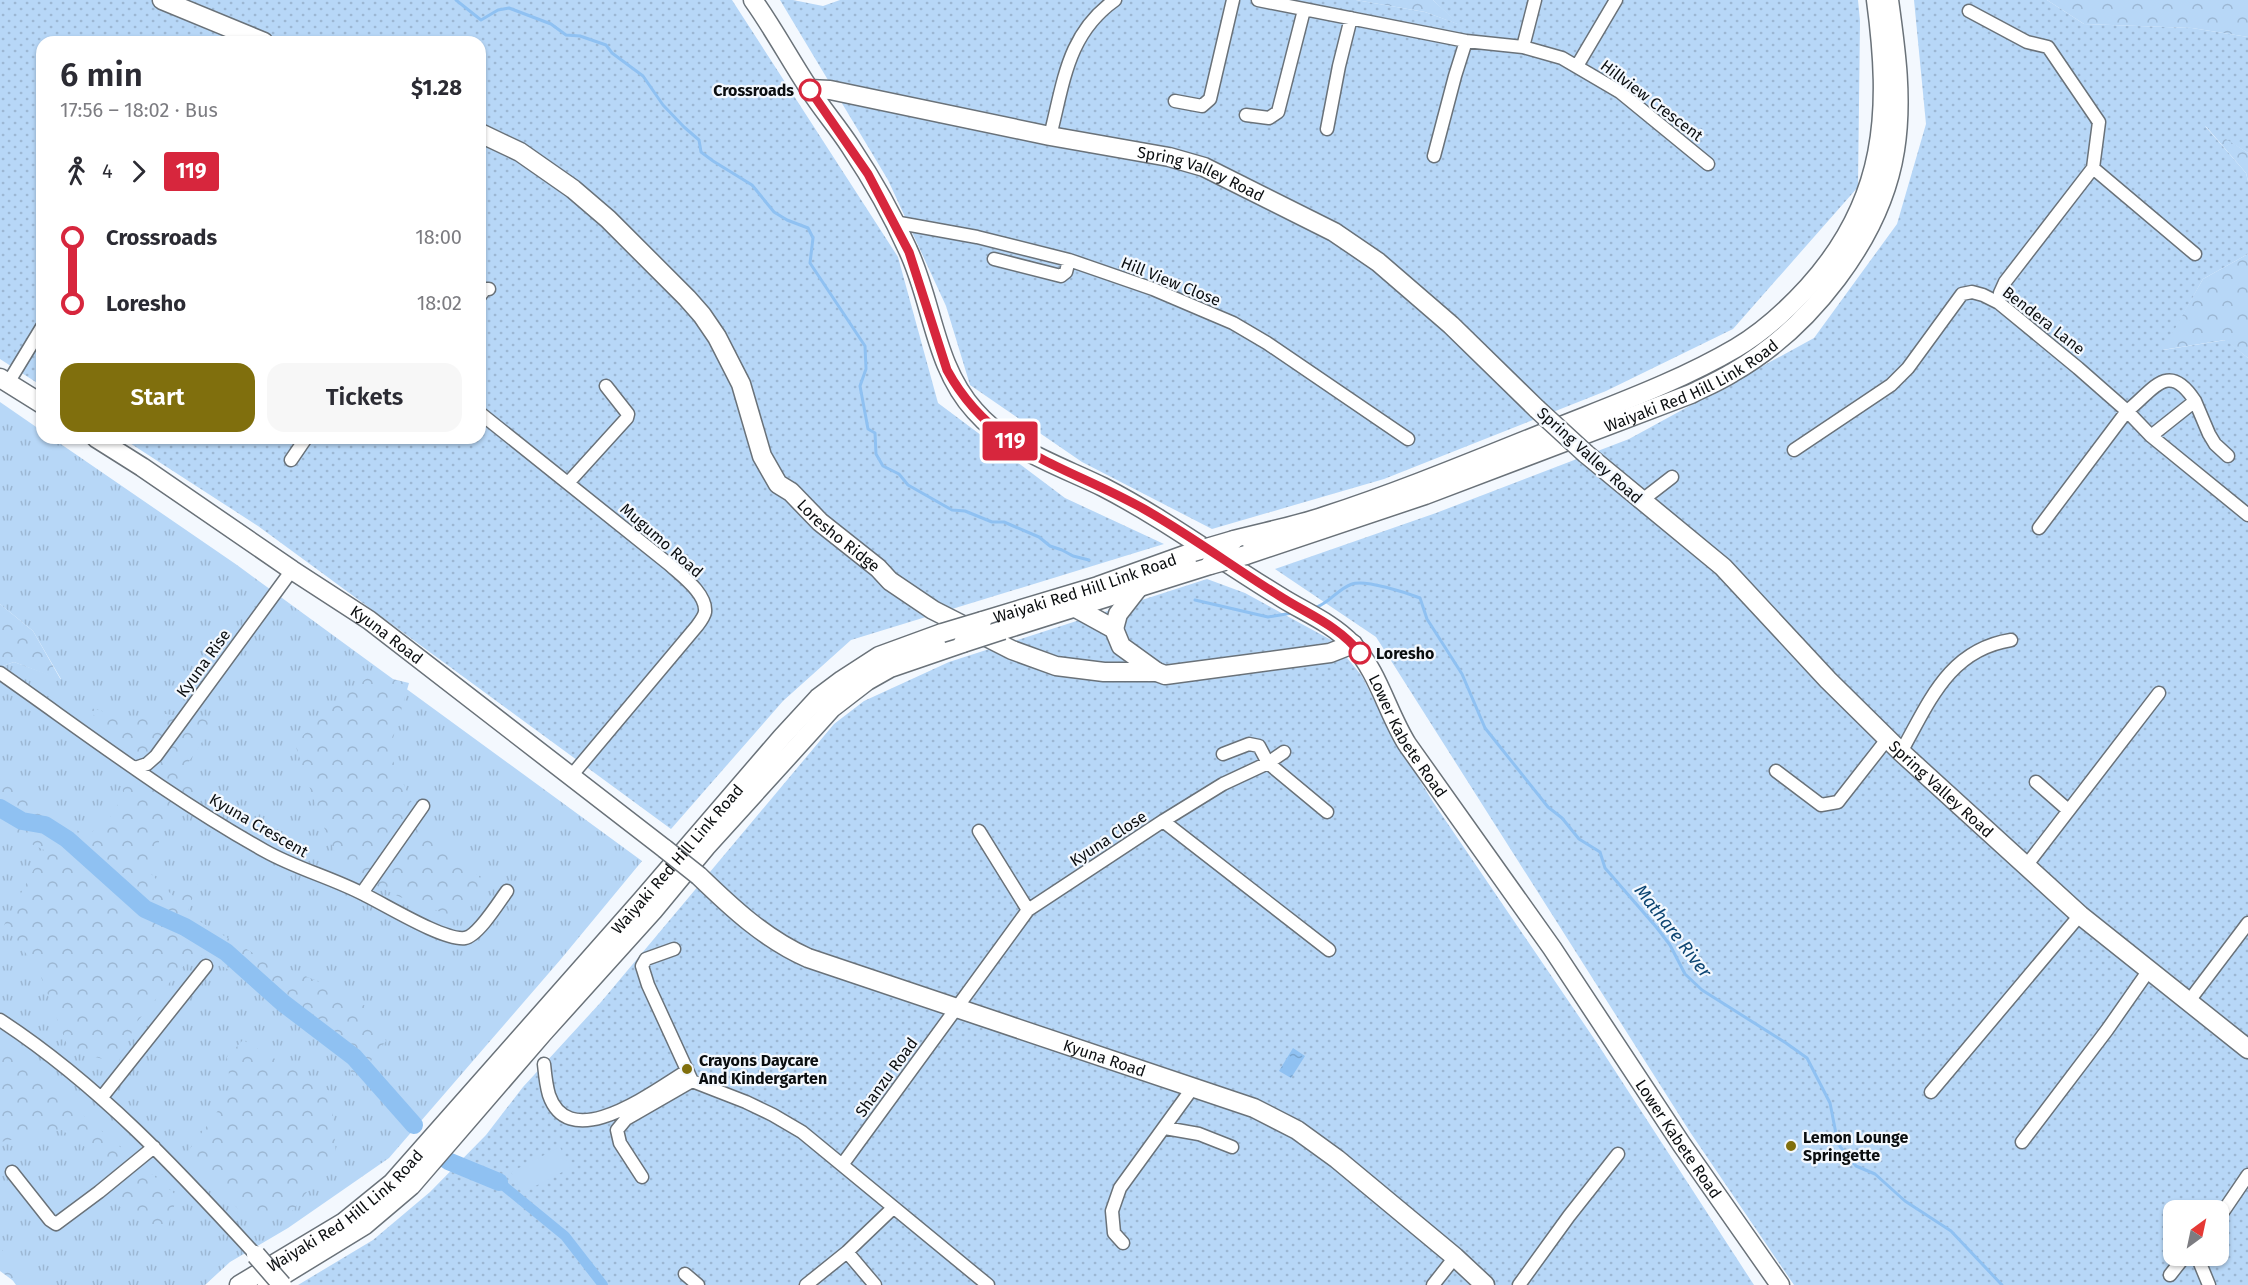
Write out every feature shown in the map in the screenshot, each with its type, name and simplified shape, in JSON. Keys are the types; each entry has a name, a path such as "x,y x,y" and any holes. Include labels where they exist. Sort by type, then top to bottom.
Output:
{"main road":[{"path":"162,0 249,36"},
{"name":"Lower Kabete Road","path":"753,0 772,26 809,89 852,149 894,222 915,267 947,370 965,400 1004,437 1158,517 1280,597 1323,621 1353,644 1365,661 1407,744 1552,948 1682,1145 1780,1285"},
{"name":"Waiyaki Red Hill Link Road","path":"238,1285 344,1222 392,1183 818,698 879,656 942,633 1098,586 1193,552 1325,516 1452,470 1693,372 1739,346 1786,311 1819,275 1841,246 1858,214 1872,177 1882,127 1884,87 1876,0"},
{"name":"Waiyaki Red Hill Link Road","path":"267,1285 365,1225 411,1186 653,911 706,847 832,708 867,681 890,668 1003,630 1246,555 1425,495 1691,394 1733,373 1786,334 1821,299 1859,245 1888,182 1895,149 1899,91 1889,0"},
{"name":"Spring Valley Road","path":"809,89 842,93 1050,136 1169,157 1204,167 1334,232 1405,284 1586,454 1723,567 1828,680 1901,752 2080,915 2248,1049"},
{"name":"Loresho Ridge","path":"486,135 520,152 573,189 608,219 702,315 722,345 741,384 762,456 778,484 791,492 820,522 890,580 933,610 1012,650 1056,666 1104,672 1157,672 1165,675 1330,654 1353,644"},
{"path":"4,380 36,400"},
{"name":"Kyuna Road","path":"106,444 369,620 572,775 699,876 744,918 791,951 956,1009 1194,1086 1254,1108 1297,1130 1369,1184 1485,1285"},
{"path":"1104,672 1111,666 1117,638 1118,614 1138,587"},
{"path":"1074,607 1117,638 1157,672"},
{"path":"256,1255 282,1285"}],"street":[{"path":"1050,136 1075,46 1085,27 1115,0"},
{"path":"1175,101 1202,106 1210,99 1233,0"},
{"name":"Hillview Crescent","path":"1258,0 1304,7 1466,42 1523,47 1547,53 1578,66 1620,92 1708,164"},
{"path":"1523,47 1535,0"},
{"path":"1578,66 1616,0"},
{"path":"1245,115 1269,118 1278,111 1304,7"},
{"path":"1969,11 2026,42 2048,47 2099,122 2093,168 2005,282 1999,303"},
{"path":"1327,129 1351,18"},
{"path":"1434,156 1466,42"},
{"path":"2093,168 2195,254"},
{"name":"Hill View Close","path":"894,222 977,237 1069,260 1153,289 1233,323 1295,361 1408,439"},
{"path":"994,259 1061,276 1066,272 1069,260"},
{"name":"Bendera Lane","path":"1794,450 1891,385 1908,368 1962,294 1972,292 1983,294 1999,303 2069,360 2127,411 2151,436 2248,515"},
{"path":"4,380 36,335"},
{"path":"2039,528 2127,411 2156,385 2169,380 2179,382 2189,389 2209,434 2215,444 2228,456"},
{"path":"568,483 627,418 628,414 606,386"},
{"path":"2151,436 2195,401"},
{"name":"Mugumo Road","path":"486,418 676,570 699,595 705,611 698,626 572,775"},
{"path":"291,460 302,444"},
{"path":"1641,501 1672,477"},
{"name":"Kyuna Rise","path":"135,768 147,764 156,756 292,570"},
{"path":"1901,752 1945,677 1955,666 1980,649 2011,640"},
{"name":"Kyuna Crescent","path":"0,673 135,768 224,827 288,864 362,893 421,924 461,938 472,935 507,891"},
{"path":"2026,866 2159,693"},
{"path":"1776,771 1821,805 1831,804 1841,798 1888,738"},
{"path":"1224,754 1249,744 1259,746 1268,763 1327,813"},
{"path":"1163,821 1223,784 1268,763 1284,752"},
{"path":"2036,782 2068,810"},
{"path":"362,893 423,806"},
{"name":"Kyuna Close","path":"956,1009 1028,910 1163,821 1329,950"},
{"path":"979,831 1028,910"},
{"path":"1931,1092 2080,915"},
{"path":"2189,1002 2248,923"},
{"path":"674,949 646,959 642,966 648,986 689,1076 773,1115 802,1132 988,1285"},
{"path":"102,1097 206,966"},
{"path":"2022,1142 2107,1030 2149,970"},
{"name":"Shanzu Road","path":"842,1165 956,1009"},
{"path":"0,1020 59,1061 102,1097 154,1147 256,1255"},
{"path":"544,1064 550,1096 562,1114 568,1119 577,1121 607,1116 689,1076"},
{"path":"642,1177 620,1143 617,1130 626,1119 689,1076"},
{"path":"1123,1243 1114,1233 1112,1211 1120,1188 1194,1086"},
{"path":"1165,1128 1199,1134 1232,1147"},
{"path":"12,1172 50,1220 56,1224 154,1147"},
{"path":"1519,1285 1618,1154"},
{"path":"2229,1203 2248,1175"},
{"path":"806,1285 893,1208"},
{"path":"846,1252 874,1285"},
{"path":"1433,1285 1455,1257"},
{"path":"2170,1275 2177,1266"},
{"path":"2201,1266 2209,1285"},
{"path":"685,1274 698,1285"}],"green space":[{"path":"0,0 732,0 898,257 938,403 1065,498 1164,544 851,640 783,701 671,829 258,526 131,444 486,444 486,36 36,36 36,382 0,359"},
{"path":"780,0 823,6 840,0 1356,0 1425,12 1458,24 1433,0 1858,0 1860,21 1858,187 1733,329 1606,391 1384,479 1212,529 1082,462 970,385 946,306 888,180"},
{"path":"1356,0 1433,0 1460,25 1425,12"},
{"path":"1914,0 2047,0 2084,24 2192,28 2248,37 2248,153 2205,126 2246,173 2248,181 2248,254 2203,279 2163,350 2226,340 2248,358 2248,1285 1794,1285 1690,1132 1376,637 1275,569 1436,513 1629,439 1814,338 1897,224 1926,124"},
{"path":"2047,0 2248,0 2248,37 2192,28 2084,24"},
{"path":"2203,123 2248,153 2248,181 2246,173"},
{"path":"2248,254 2248,358 2225,340 2162,350 2203,279"},
{"path":"0,402 36,427 36,444 61,444 237,565 642,861 561,959 389,1158 288,1228 230,1262 205,1285 16,1285 0,1262 0,667 14,662 61,679 33,631 0,604"},
{"path":"1207,579 1245,593 1333,641 1362,676 1389,730 1433,802 1597,1043 1754,1285 298,1285 373,1240 430,1192 486,1135 523,1087 601,1002 834,724 864,701 949,662"},
{"path":"0,604 33,631 61,680 14,662 0,667"},
{"path":"372,674 409,683 389,752 417,814 484,882 460,919 400,897 342,869 320,818 295,744 331,706"},
{"path":"80,705 134,720 150,712 216,721 188,763 203,797 163,825 151,874 175,898 199,879 187,914 258,956 331,987 369,1008 386,1041 356,1079 313,1014 195,952 136,1023 118,1063 69,1050 38,969 4,925 44,850 0,829 0,774 85,836 106,823 124,795 103,722"},
{"path":"243,1040 331,1092 336,1155 292,1211 246,1217 186,1154 231,1093 227,1057"},
{"path":"0,1047 24,1064 177,1196 165,1237 119,1206 104,1161 62,1130 0,1142"},
{"path":"560,1147 570,1168 522,1193 511,1172"},
{"path":"0,1248 35,1285 19,1285 0,1271"}],"water":[{"path":"1293,1048 1305,1056 1291,1078 1279,1071"}],"waterway":[{"path":"456,0 481,20 498,10 509,8 551,24 566,35 580,36 606,45 612,53 643,76 663,105 699,140 701,152 752,185 774,212 808,228 813,238 810,263 865,346 866,369 860,386 868,429 875,433 876,454 883,466 899,474 908,485 952,510 965,511 992,522 1004,522 1039,537 1050,546 1089,560"},
{"name":"Mathare River","path":"1317,607 1347,586 1358,583 1386,587 1420,598 1427,619 1462,674 1485,728 1548,807 1562,818 1579,839 1600,852 1605,868 1670,945 1685,974 1702,990 1807,1058 1830,1103 1838,1144 1856,1166 1875,1174 1905,1201 1951,1231 2002,1285"},
{"path":"1195,600 1268,617 1292,613"},
{"path":"0,808 22,821 45,825 67,839 145,909 185,927 226,952 283,1003 354,1057 414,1125"},
{"path":"448,1161 499,1182"},
{"path":"499,1182 565,1236 603,1285"}],"bus line":[{"name":"119","path":"810,90 868,174 909,252 947,370 956,387 975,411 993,429 1029,452 1158,517 1280,597 1335,629 1360,653"}],"place":[{"name":"Crossroads","path":"810,90"},
{"name":"Loresho","path":"1360,653"},
{"name":"Crayons Daycare And Kindergarten","path":"687,1069"},
{"name":"Lemon Lounge Springette","path":"1791,1146"}]}
